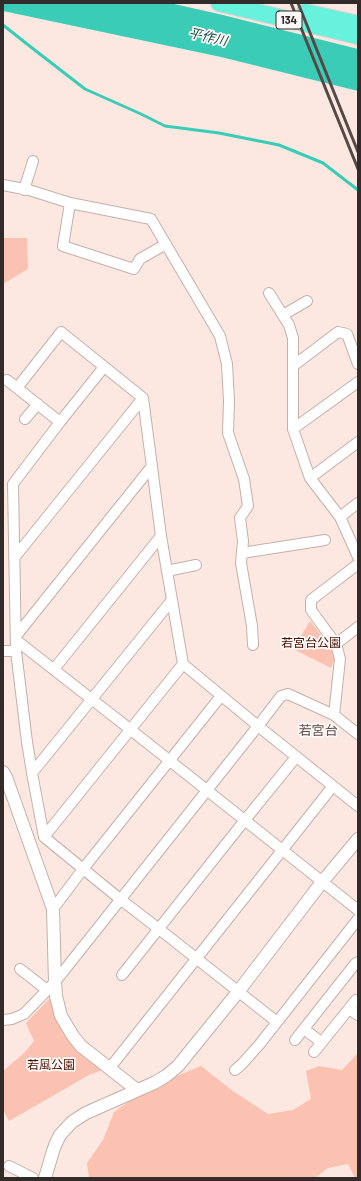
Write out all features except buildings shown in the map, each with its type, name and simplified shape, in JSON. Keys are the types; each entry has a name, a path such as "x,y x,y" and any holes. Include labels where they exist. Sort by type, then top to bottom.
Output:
{"highway":[{"name":"134","path":"219,3 358,27"},
{"name":"134","path":"264,3 358,27"}],"street":[{"path":"24,190 33,160"},
{"path":"3,185 70,203 151,219 220,336 227,364 230,401 228,433 244,479 248,506 240,518 243,541 241,563 252,626 253,645"},
{"path":"70,203 63,246 134,269 140,259 166,244"},
{"path":"269,293 289,324 293,338 293,429 310,478 340,517 358,557"},
{"path":"283,315 307,301"},
{"path":"17,388 61,332 143,398 161,536 182,664 358,806"},
{"path":"294,366 338,332 347,334 358,364"},
{"path":"104,367 13,484 16,651 24,723 44,837 120,899 277,1022"},
{"path":"7,380 60,422"},
{"path":"293,429 358,382"},
{"path":"14,558 143,398"},
{"path":"26,419 38,404"},
{"path":"310,478 358,442"},
{"path":"16,638 152,466"},
{"path":"340,517 358,502"},
{"path":"54,669 161,536"},
{"path":"242,553 325,540"},
{"path":"334,714 340,659 336,644 311,610 312,600 358,564"},
{"path":"167,571 196,565"},
{"path":"32,773 172,600"},
{"path":"336,644 358,627"},
{"path":"16,638 358,910"},
{"path":"3,651 16,651"},
{"path":"44,837 131,730 182,664"},
{"path":"3,1020 12,1019 24,1014 51,986 281,696 288,694 334,714 358,734"},
{"path":"53,909 83,869 221,696"},
{"path":"122,975 296,757"},
{"path":"3,772 53,909 51,986 56,996 61,1016 81,1046 136,1090"},
{"path":"109,1069 334,786"},
{"path":"45,1178 56,1142 60,1135 72,1122 86,1113 161,1079 178,1066 238,992 322,882 358,839"},
{"path":"234,1070 242,1064 277,1022 358,919"},
{"path":"295,1040 358,962"},
{"path":"20,969 51,986"},
{"path":"314,1052 356,1000"},
{"path":"349,1009 358,1015"},
{"path":"304,1029 321,1042"},
{"path":"9,1166 33,1178"}],"green space":[{"path":"3,238 27,238 28,269 3,284"},
{"name":"若宮台公園","path":"310,621 331,647 334,659 331,668 293,649"},
{"name":"若風公園","path":"52,996 62,1031 76,1051 102,1070 89,1075 9,1121 3,1110 3,1071 24,1053 34,1041 26,1023"},
{"path":"358,1053 358,1178 355,1178 348,1164 328,1168 315,1178 89,1178 87,1163 103,1140 114,1112 128,1102 177,1076 201,1066 233,1091 268,1114 293,1110 311,1099 306,1071 319,1066 342,1070"}],"water":[{"name":"平作川","path":"3,3 170,3 223,15 358,49 358,91 221,57 3,11"}],"waterway":[{"path":"3,25 85,89 165,126 219,133 279,145 323,163 358,190"}],"railway":[{"path":"291,3 358,169"},
{"path":"298,3 358,152"}],"district":[{"name":"若宮台","path":"318,731"}]}
